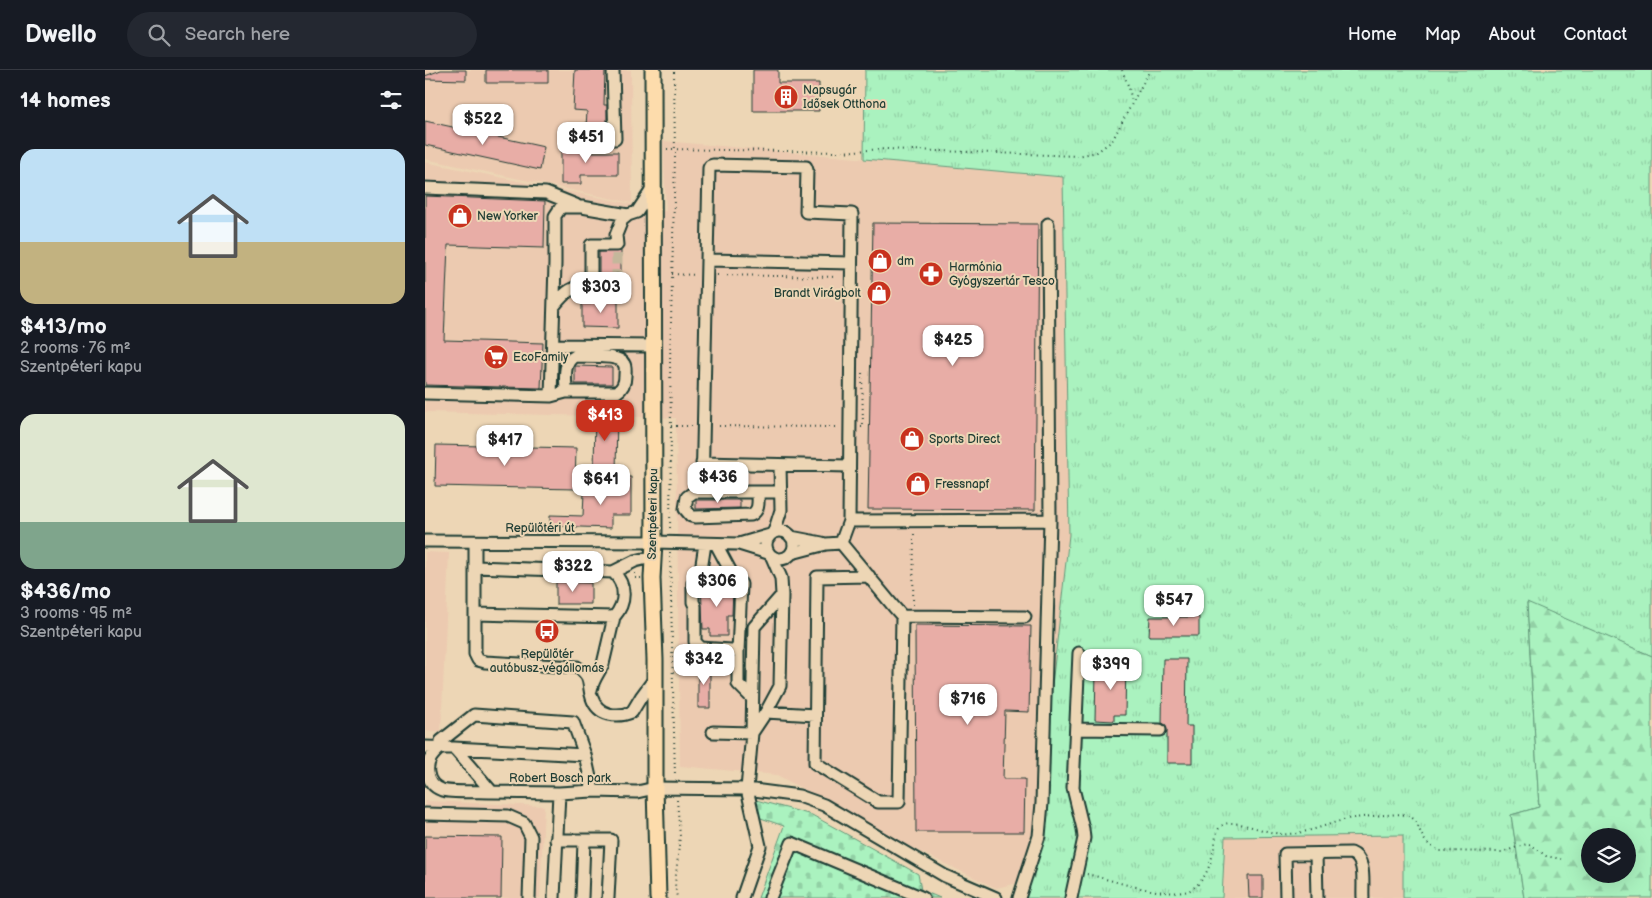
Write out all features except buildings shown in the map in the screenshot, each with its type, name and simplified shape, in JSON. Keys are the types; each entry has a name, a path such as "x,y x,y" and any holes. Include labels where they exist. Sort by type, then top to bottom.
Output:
{"main road":[{"name":"Szentpéteri kapu","path":"653,70 654,542 652,558 658,898"}],"street":[{"path":"577,139 615,139 613,70"},
{"path":"702,492 710,166 803,166 807,170 806,212 852,214 849,520 841,543"},
{"path":"425,188 546,193 582,207"},
{"path":"591,285 591,245 617,249 616,236 619,225 628,215 637,212 653,188"},
{"path":"551,396 555,216 561,207 582,207 628,215"},
{"path":"1019,898 1039,836 1041,811 1050,520 1048,224"},
{"path":"707,260 851,263"},
{"path":"554,306 565,293 578,286 617,284 617,281"},
{"path":"553,345 654,346"},
{"path":"425,393 551,396 566,392 617,392 625,382 625,366 623,362 615,358 575,356 566,366 566,392"},
{"path":"703,464 849,466"},
{"path":"780,465 781,510 794,544 781,578"},
{"path":"758,492 757,511 751,515 691,516 685,509 687,497 694,492 758,492 780,492"},
{"path":"752,733 780,686 781,578 766,545 781,510"},
{"path":"849,520 1050,520"},
{"path":"739,544 779,531 826,544"},
{"name":"Repülőtéri út","path":"425,541 739,544"},
{"path":"475,542 475,654 478,660 485,662 577,667 583,671 589,680 592,700 599,709 607,714 617,716 633,712 641,696 655,678"},
{"path":"739,544 782,559 791,554 826,544 841,543"},
{"path":"841,543 869,576 908,616 1025,617"},
{"path":"710,544 701,570 693,584 695,642 701,648 738,652"},
{"path":"710,544 741,584 738,684 752,698"},
{"path":"476,567 613,572 635,562 652,558"},
{"path":"590,691 593,680 601,670 614,617 619,611 624,597 621,581 613,572"},
{"path":"869,576 817,577 815,763 878,802 899,802 908,616"},
{"path":"742,898 760,846 747,789 752,733 754,627 782,595"},
{"path":"475,614 614,617"},
{"path":"1071,898 1084,838 1073,788 1079,653"},
{"path":"766,712 815,716"},
{"path":"492,792 442,790 433,785 428,777 427,768 432,755 441,744 473,715 573,722 585,755 593,791"},
{"path":"1076,729 1160,730"},
{"path":"713,732 752,733"},
{"path":"425,746 441,744 454,748 585,755"},
{"name":"Robert Bosch park","path":"454,748 492,792 637,792 655,788 675,788 747,789 799,796 824,806 945,876 996,898"},
{"path":"554,898 559,793"},
{"path":"425,814 507,816 525,823 531,837 529,898"},
{"path":"556,840 611,840 608,898"},
{"path":"582,898 584,840"},
{"path":"774,897 792,844 922,898"},
{"path":"1286,898 1285,854 1351,854 1357,856 1362,866 1363,898"},
{"path":"1316,854 1317,898"}],"path":[{"path":"674,70 675,150 670,362 670,543 675,788 680,836 675,884 677,898"},
{"path":"1121,70 1129,88 1132,102"},
{"path":"654,149 839,152 885,149 1078,156 1097,152 1111,141 1150,70"},
{"path":"672,274 851,278"},
{"path":"671,426 863,427"},
{"path":"908,616 915,520"}],"shaded area":[{"path":"425,70 631,70 632,203 425,159"},
{"path":"663,141 1063,176 1069,535 1035,836 1018,883 996,888 910,847 777,775 680,766 676,418 425,412 425,162 666,211"},
{"path":"425,552 449,553 441,732 425,731"},
{"path":"425,801 544,806 540,898 425,898"},
{"path":"1404,835 1403,898 1222,898 1225,837"}],"green space":[{"path":"865,70 1652,70 1652,656 1527,603 1539,807 1511,815 1524,898 1403,898 1403,835 1225,837 1222,898 1012,898 1035,836 1069,535 1063,177 864,159"},
{"path":"1527,602 1652,656 1652,898 1524,898 1511,815 1539,807"},
{"path":"756,800 812,815 918,874 921,890 940,898 758,898 784,826 755,816"}],"tunnel":[{"path":"617,254 617,281"}],"place":[{"name":"Napsugár Idősek Otthona","path":"786,97"},
{"name":"New Yorker","path":"460,216"},
{"name":"dm","path":"880,261"},
{"name":"Harmónia Gyógyszertár Tesco","path":"931,274"},
{"name":"Brandt Virágbolt","path":"879,293"},
{"name":"EcoFamily","path":"496,357"},
{"name":"Sports Direct","path":"912,439"},
{"name":"Fressnapf","path":"918,484"},
{"name":"Repülőtér autóbusz-végállomás","path":"547,631"}]}
